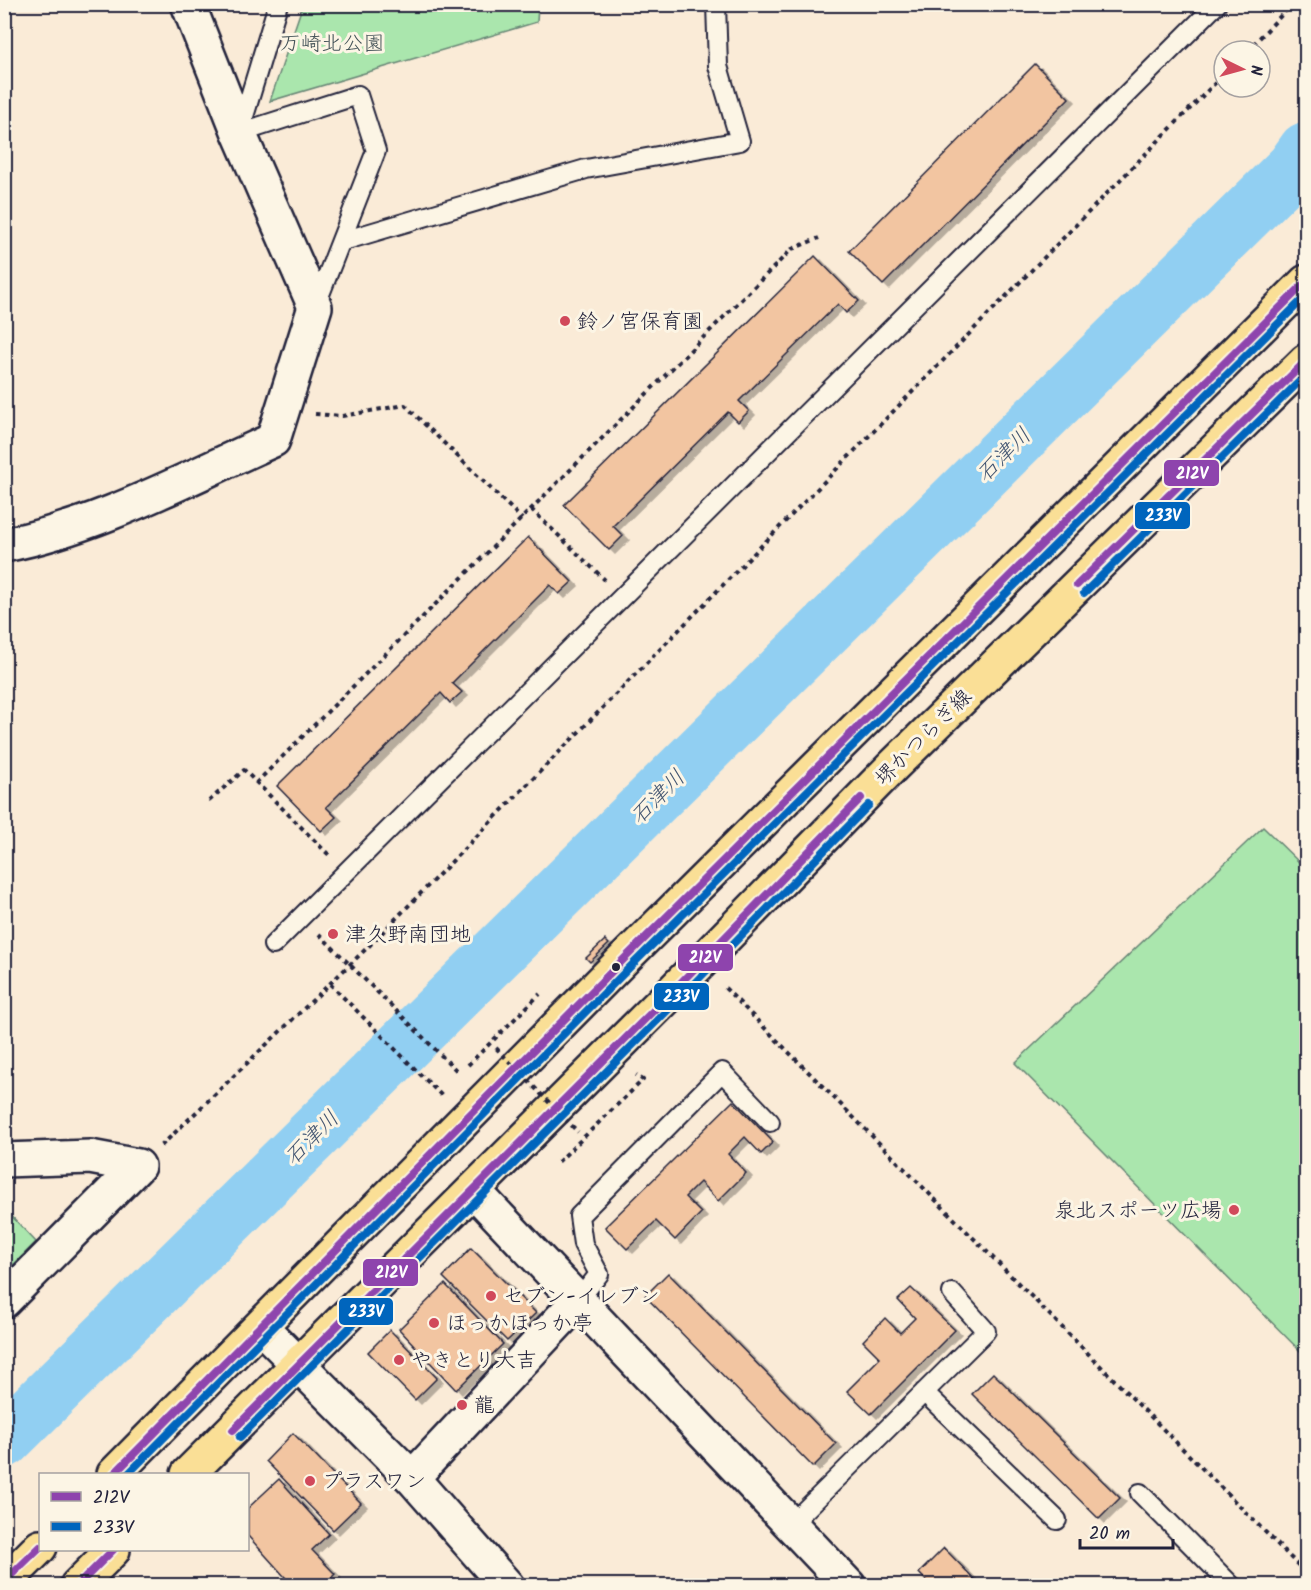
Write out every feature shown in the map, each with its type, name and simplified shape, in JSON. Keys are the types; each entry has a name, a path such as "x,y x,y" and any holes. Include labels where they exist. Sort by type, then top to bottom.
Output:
{"main road":[{"path":"115,1473 624,959 1306,282"},
{"name":"堺かつらぎ線","path":"189,1473 474,1191 893,766 1306,361"},
{"path":"4,1583 39,1548"},
{"path":"77,1586 112,1551"}],"street":[{"path":"4,545 36,539 124,506 273,440 315,307 239,134 188,4"},
{"path":"4,1160 90,1156 138,1166"},
{"path":"4,1301 138,1166"},
{"path":"474,1191 849,1586"},
{"path":"412,1478 577,1302"},
{"path":"261,1327 412,1478 507,1586"}],"lane":[{"path":"239,134 278,4"},
{"path":"343,241 586,169 740,141 718,66 716,4"},
{"path":"273,945 1217,4"},
{"path":"239,134 358,95 376,151 343,241 315,307"},
{"path":"577,1302 599,1274 583,1244 579,1216 722,1072 770,1122"},
{"path":"790,1525 986,1331 952,1293"},
{"path":"924,1392 1057,1520"},
{"path":"1140,1493 1232,1586"}],"path":[{"path":"1258,39 1292,4"},
{"path":"138,1166 179,1131 351,963 1212,86"},
{"path":"256,783 792,249 819,238"},
{"path":"282,412 342,416 405,405 522,519"},
{"path":"530,509 623,597"},
{"path":"209,801 244,770 345,872"},
{"path":"301,916 351,963 459,1073"},
{"path":"330,984 448,1102"},
{"path":"725,988 1306,1573"},
{"path":"496,1048 578,1132 586,1123"},
{"path":"558,1162 643,1080 638,1074 629,1082"}],"green space":[{"name":"万崎北公園","path":"303,4 538,5 537,22 270,101"},
{"name":"泉北スポーツ広場","path":"1263,827 1306,869 1306,1357 1015,1063"},
{"path":"5,1209 36,1242 5,1273"}],"building":[{"path":"1035,64 1069,98 883,285 849,251"},
{"path":"815,256 859,301 846,313 838,304 739,401 749,411 738,422 728,412 613,526 623,536 609,550 564,505"},
{"path":"528,537 572,582 559,594 550,585 452,683 462,692 450,703 441,693 326,807 336,817 321,831 277,786"},
{"path":"605,940 609,944 590,962 586,958"},
{"path":"733,1101 773,1142 761,1154 745,1137 728,1154 746,1173 718,1201 700,1182 685,1197 701,1213 675,1240 656,1221 627,1249 605,1227"},
{"path":"471,1248 536,1313 507,1341 443,1277"},
{"path":"668,1273 836,1444 813,1467 645,1296"},
{"path":"445,1284 503,1344 456,1390 399,1329"},
{"path":"911,1288 955,1330 871,1414 847,1391 880,1358 863,1341 885,1318 900,1333 915,1318 898,1300"},
{"path":"390,1330 437,1378 415,1400 368,1352"},
{"path":"993,1373 1120,1498 1099,1519 972,1394"},
{"path":"293,1433 361,1503 333,1530 266,1461"},
{"path":"279,1479 329,1534 312,1550 335,1574 323,1586 293,1586 249,1537 249,1507"},
{"path":"944,1548 981,1586 931,1586 919,1573"}],"waterway":[{"name":"石津川","path":"4,1440 1294,167 1306,150"}],"transit line":[{"name":"212V","path":"115,1473 624,959 1306,282"},
{"name":"233V","path":"129,1473 631,966 1306,296"},
{"name":"212V","path":"1077,585 1306,361"},
{"name":"233V","path":"1084,593 1306,375"},
{"name":"212V","path":"233,1430 662,1002 861,798"},
{"name":"233V","path":"240,1437 669,1009 869,805"},
{"name":"212V","path":"4,1582 39,1548"},
{"name":"212V","path":"77,1586 112,1551"}],"place":[{"name":"鈴ノ宮保育園","path":"565,321"},
{"name":"津久野南団地","path":"333,934"},
{"name":"泉北スポーツ広場","path":"1234,1210"},
{"name":"セブン-イレブン","path":"491,1296"},
{"name":"ほっかほっか亭","path":"434,1323"},
{"name":"やきとり大吉","path":"399,1360"},
{"name":"龍","path":"462,1405"},
{"name":"プラスワン","path":"310,1481"}]}
